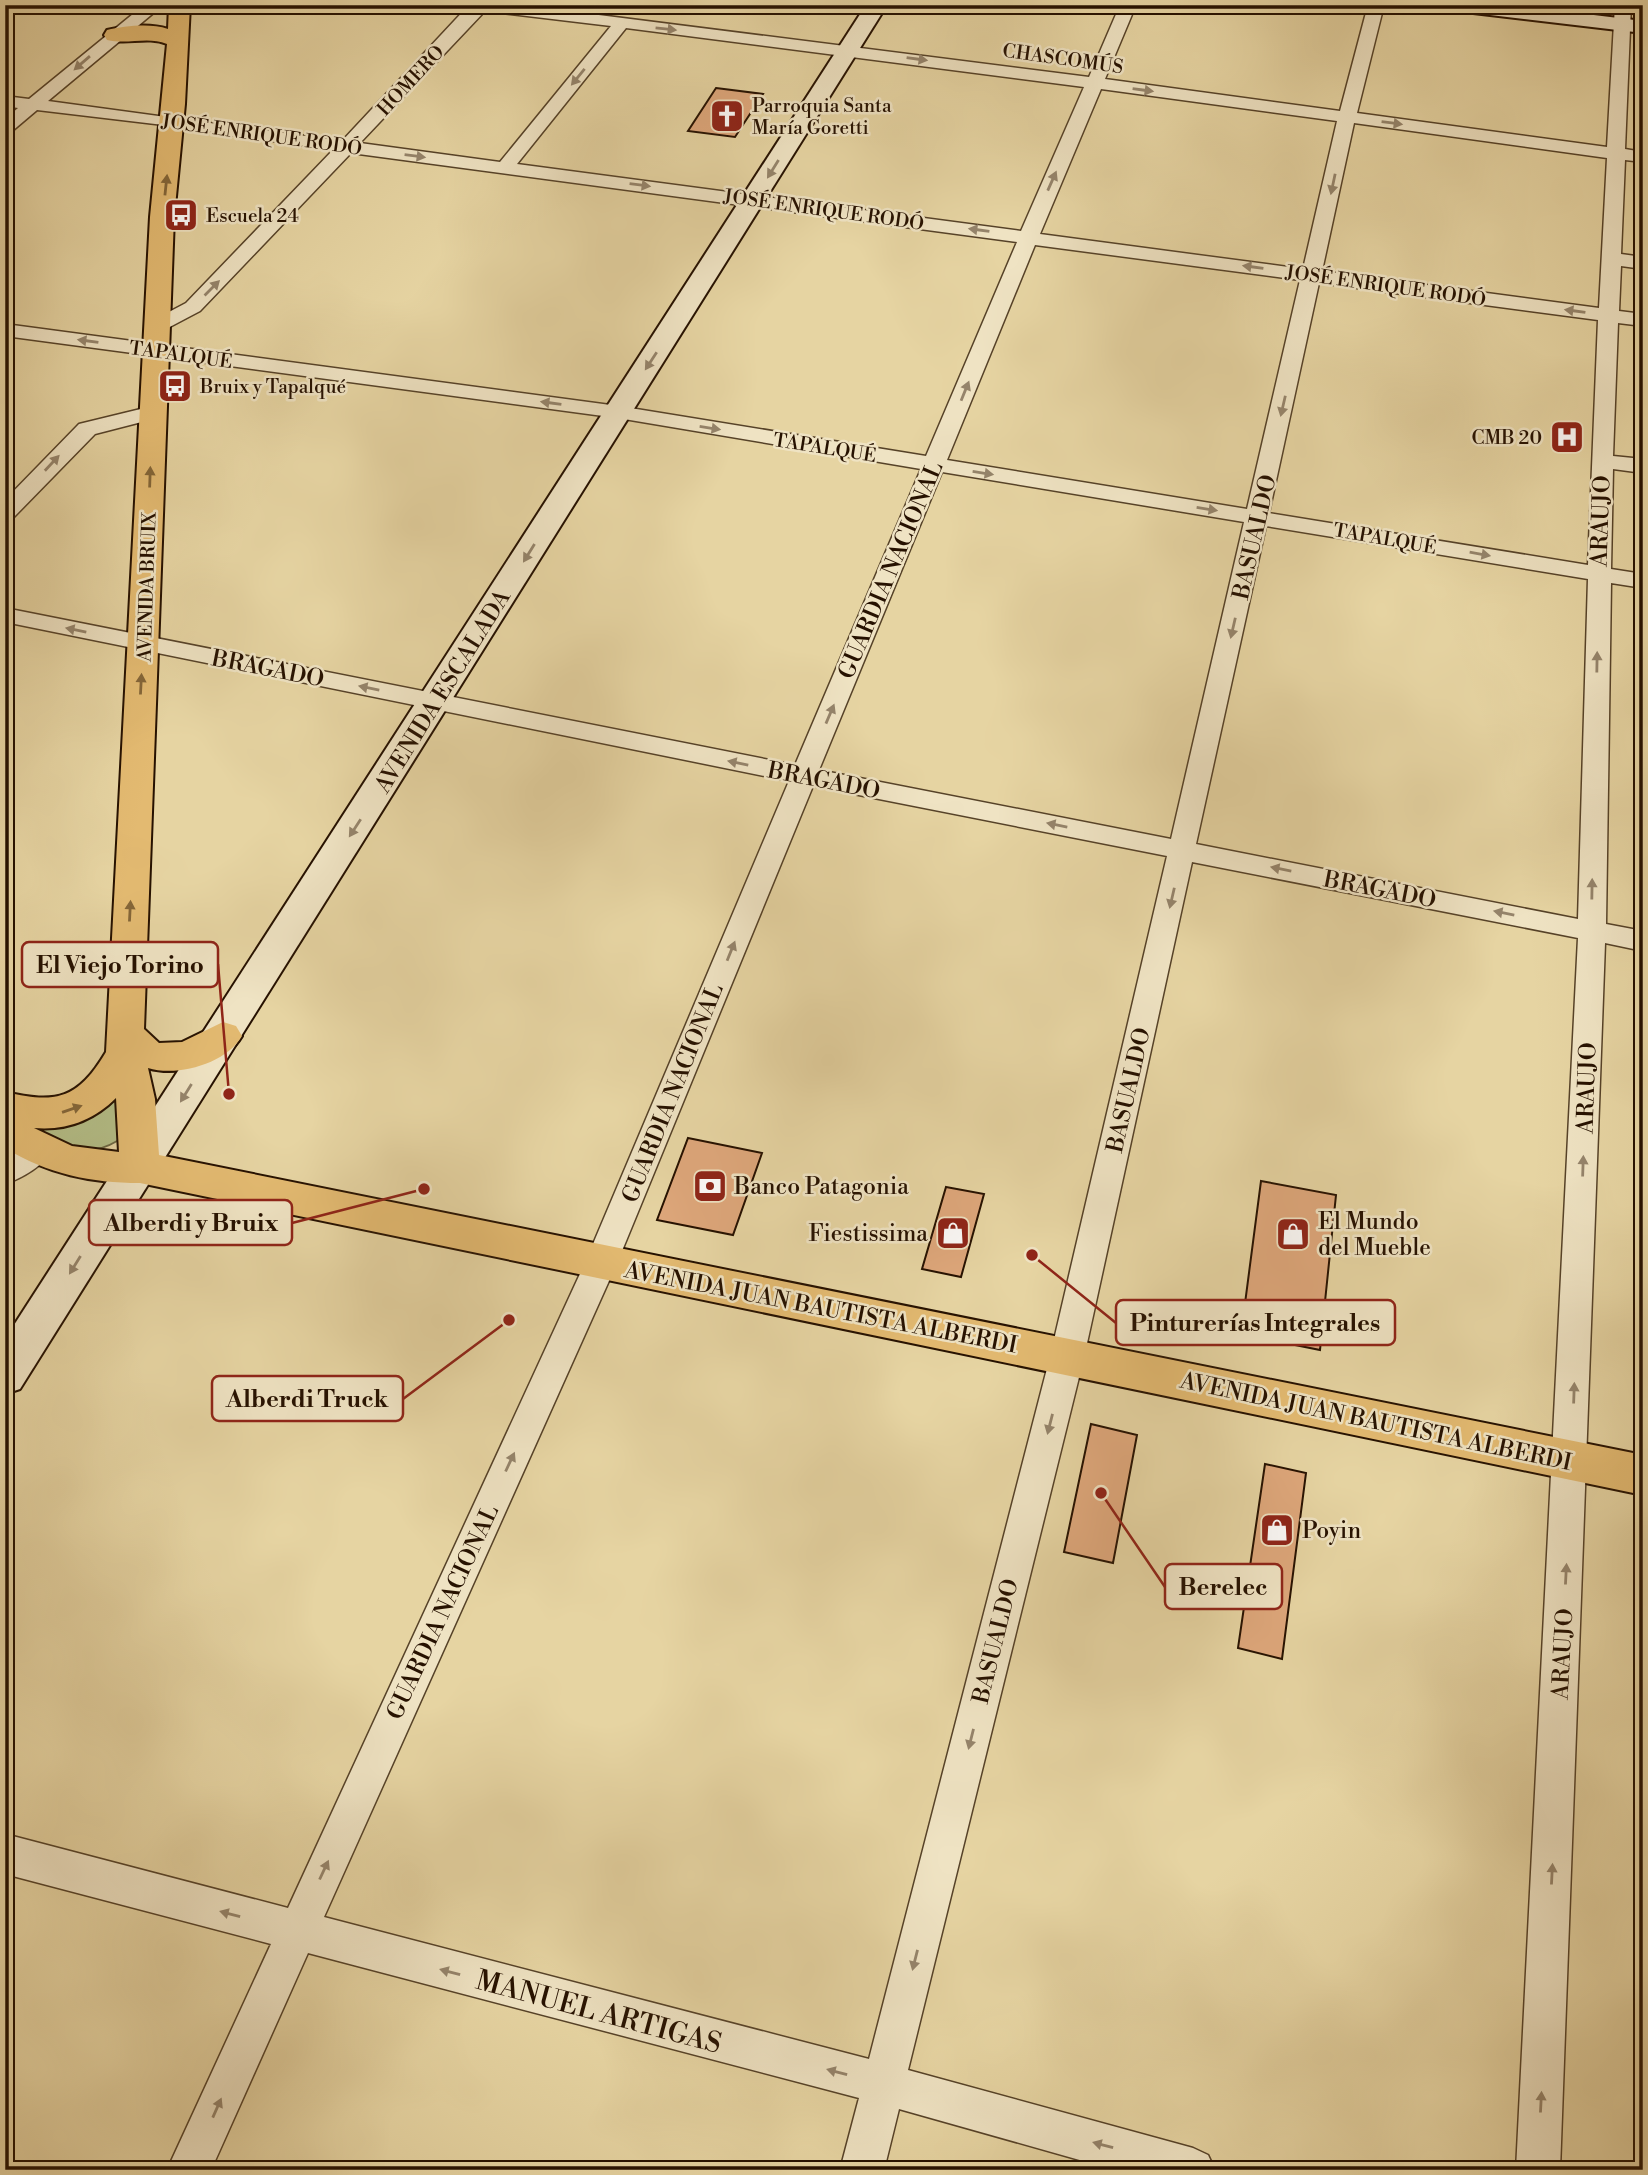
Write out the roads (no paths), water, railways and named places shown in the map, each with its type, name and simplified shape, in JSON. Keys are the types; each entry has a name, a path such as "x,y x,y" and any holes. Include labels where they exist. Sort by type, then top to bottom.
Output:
{"main road":[{"name":"AVENIDA BRUIX","path":"140,1167 136,1099 125,1042 162,217 180,5"},
{"path":"115,35 157,32 179,41"},
{"path":"5,1107 43,1115 64,1113 85,1104 101,1092 125,1042 145,1054 164,1058 186,1056 207,1048 223,1035"},
{"name":"AVENIDA JUAN BAUTISTA ALBERDI","path":"21,1139 60,1160 89,1167 140,1167 1643,1475"}],"street":[{"path":"5,128 115,35 155,5"},
{"name":"CHASCOMÚS","path":"479,5 850,50 1643,157"},
{"name":"HOMERO","path":"156,338 193,307 479,5"},
{"name":"AVENIDA ESCALADA","path":"5,1376 877,5"},
{"name":"GUARDIA NACIONAL","path":"189,2170 601,1263 1028,237 1128,5"},
{"name":"BASUALDO","path":"862,2170 1067,1357 1347,117 1376,5"},
{"path":"1456,5 1629,19"},
{"name":"ARAUJO","path":"1538,2170 1572,1461 1592,931 1598,574 1615,153 1629,19"},
{"path":"505,167 621,24"},
{"name":"JOSÉ ENRIQUE RODÓ","path":"5,101 172,121 347,147 754,199 1643,320"},
{"path":"1611,259 1643,263"},
{"name":"TAPALQUÉ","path":"5,330 156,338 1643,581"},
{"path":"5,513 87,429 153,412"},
{"path":"1602,461 1643,467"},
{"name":"BRAGADO","path":"5,615 803,776 1643,941"},
{"path":"5,1172 21,1139"},
{"name":"MANUEL ARTIGAS","path":"5,1854 884,2084 1193,2170"}],"place":[{"name":"Parroquia Santa María Goretti","path":"727,116"},
{"name":"Escuela 24","path":"181,215"},
{"name":"Bruix y Tapalqué","path":"175,386"},
{"name":"CMB 20","path":"1567,437"},
{"name":"El Viejo Torino","path":"229,1094"},
{"name":"Banco Patagonia","path":"710,1186"},
{"name":"Alberdi y Bruix","path":"424,1189"},
{"name":"Fiestissima","path":"953,1233"},
{"name":"El Mundo del Mueble","path":"1293,1234"},
{"name":"Pinturerías Integrales","path":"1032,1255"},
{"name":"Alberdi Truck","path":"509,1320"},
{"name":"Berelec","path":"1101,1493"},
{"name":"Poyin","path":"1277,1530"}]}
